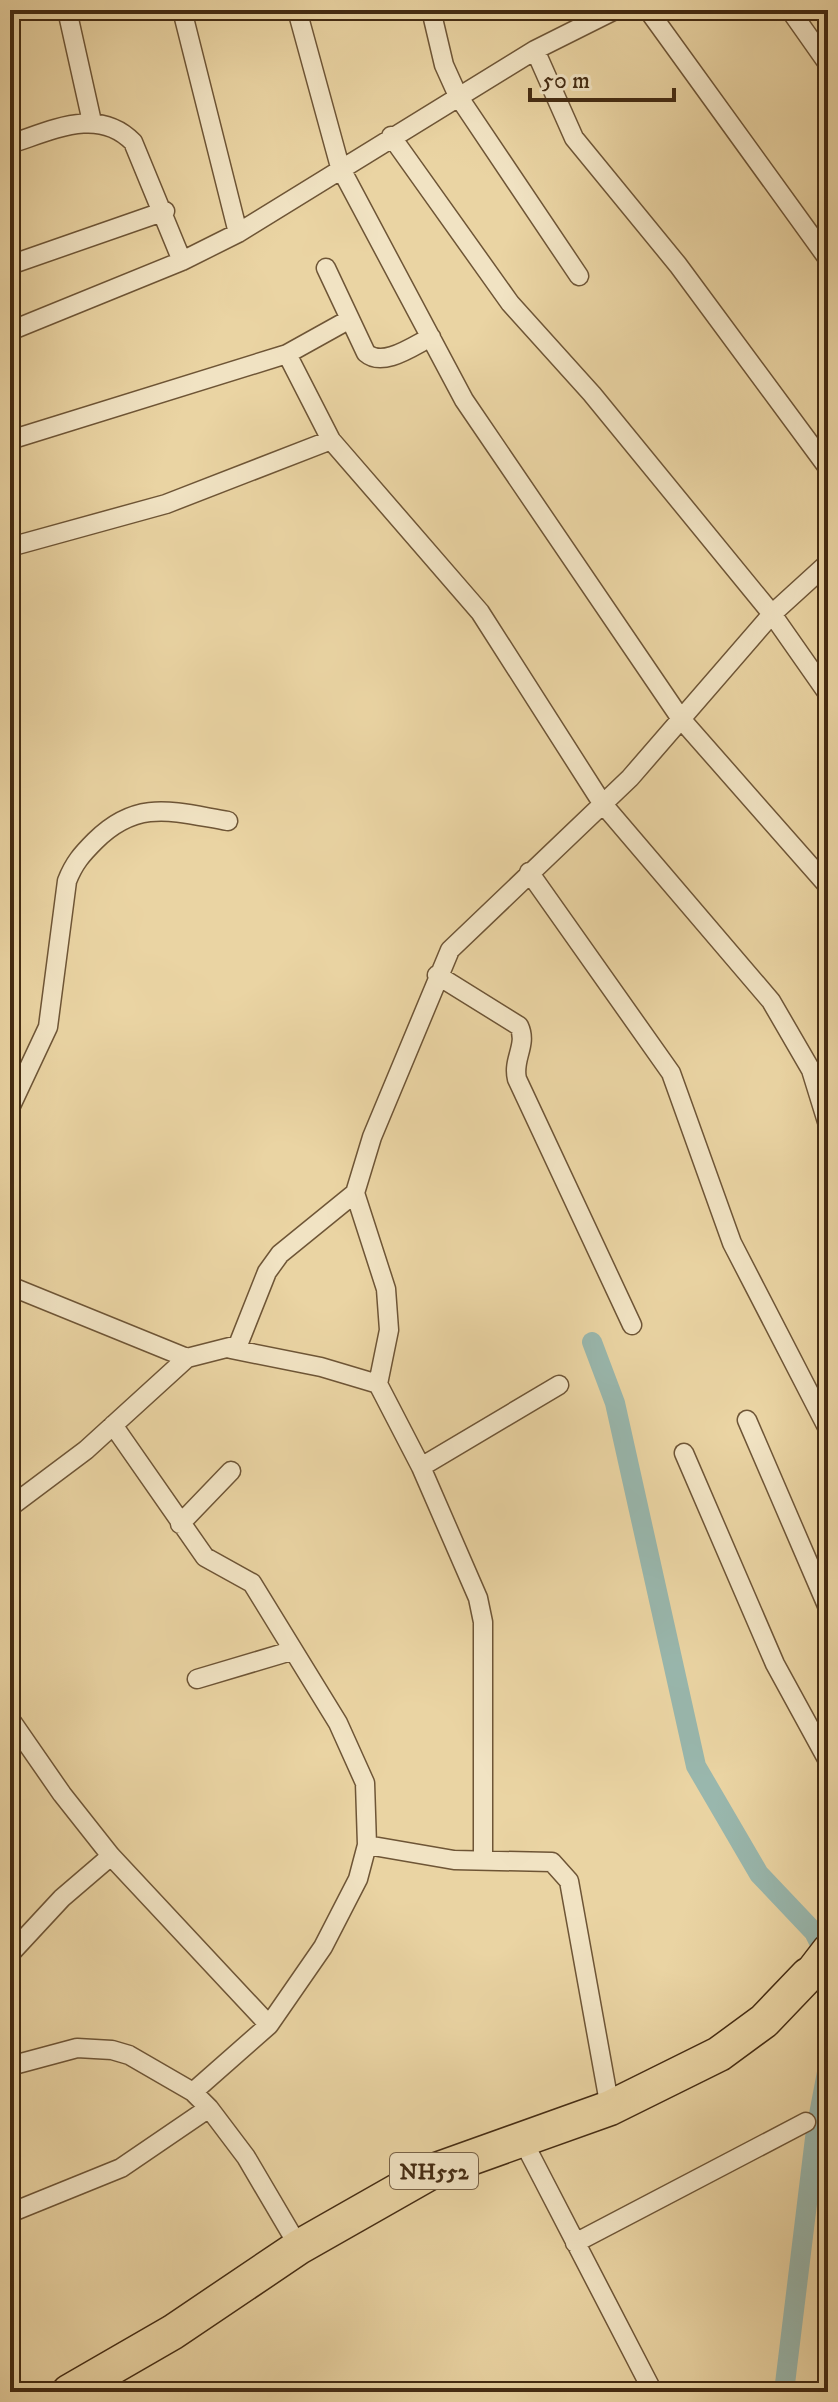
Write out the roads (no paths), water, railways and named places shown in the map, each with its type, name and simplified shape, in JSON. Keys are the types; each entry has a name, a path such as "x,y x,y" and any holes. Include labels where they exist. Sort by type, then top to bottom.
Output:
{"highway":[{"name":"NH552","path":"69,2392 173,2332 299,2247 431,2172 610,2108 719,2054 764,2021 818,1962"}],"street":[{"path":"67,10 92,122"},
{"path":"182,10 238,233"},
{"path":"297,10 340,167 464,400 681,719 828,886"},
{"path":"431,10 444,65 458,96 579,276"},
{"path":"10,331 182,261 238,233 340,167 535,50 615,10"},
{"path":"648,10 828,259"},
{"path":"790,10 828,64"},
{"path":"535,50 574,138 678,265 828,468"},
{"path":"10,144 92,122 120,129 133,142 165,211 182,261"},
{"path":"391,136 510,303 592,394 772,614 828,694"},
{"path":"10,265 165,211"},
{"path":"326,268 366,353 372,359 381,360 431,337"},
{"path":"10,440 287,354 350,319"},
{"path":"287,354 331,440 480,612 602,803 771,1001 820,1065 828,1125"},
{"path":"10,547 166,504 331,440"},
{"path":"231,1349 245,1336 267,1272 280,1254 355,1193 372,1137 450,950 630,778 772,614 828,563"},
{"path":"10,1108 48,1027 74,863 110,826 129,815 157,809 228,821"},
{"path":"529,872 671,1073 732,1243 828,1429"},
{"path":"437,975 519,1026 523,1043 514,1062 517,1079 632,1325"},
{"path":"355,1193 386,1289 389,1330 378,1384 421,1467 467,1568 483,1622 483,1859"},
{"path":"10,1286 187,1358"},
{"path":"10,1507 113,1425 187,1358 231,1349 321,1367 378,1384"},
{"path":"421,1467 559,1385"},
{"path":"810,1395 828,1386"},
{"path":"747,1420 828,1608"},
{"path":"113,1425 180,1524 214,1564 252,1583 338,1723 365,1783 367,1845 358,1879 323,1947 269,2025 193,2092"},
{"path":"684,1453 775,1664 828,1761"},
{"path":"180,1524 231,1471"},
{"path":"197,1679 291,1651"},
{"path":"10,1719 111,1856 269,2025"},
{"path":"367,1845 454,1860 552,1862 569,1881 610,2108"},
{"path":"10,1954 62,1898 111,1856"},
{"path":"10,2066 77,2048 112,2050 129,2055 193,2092 246,2157 299,2247"},
{"path":"10,2213 121,2168 209,2108"},
{"path":"575,2243 806,2122"},
{"path":"522,2139 653,2392"}],"waterway":[{"path":"592,1342 615,1403 696,1766 759,1874 814,1932 828,1960"},
{"path":"784,2392 816,2130 828,2067"}]}
